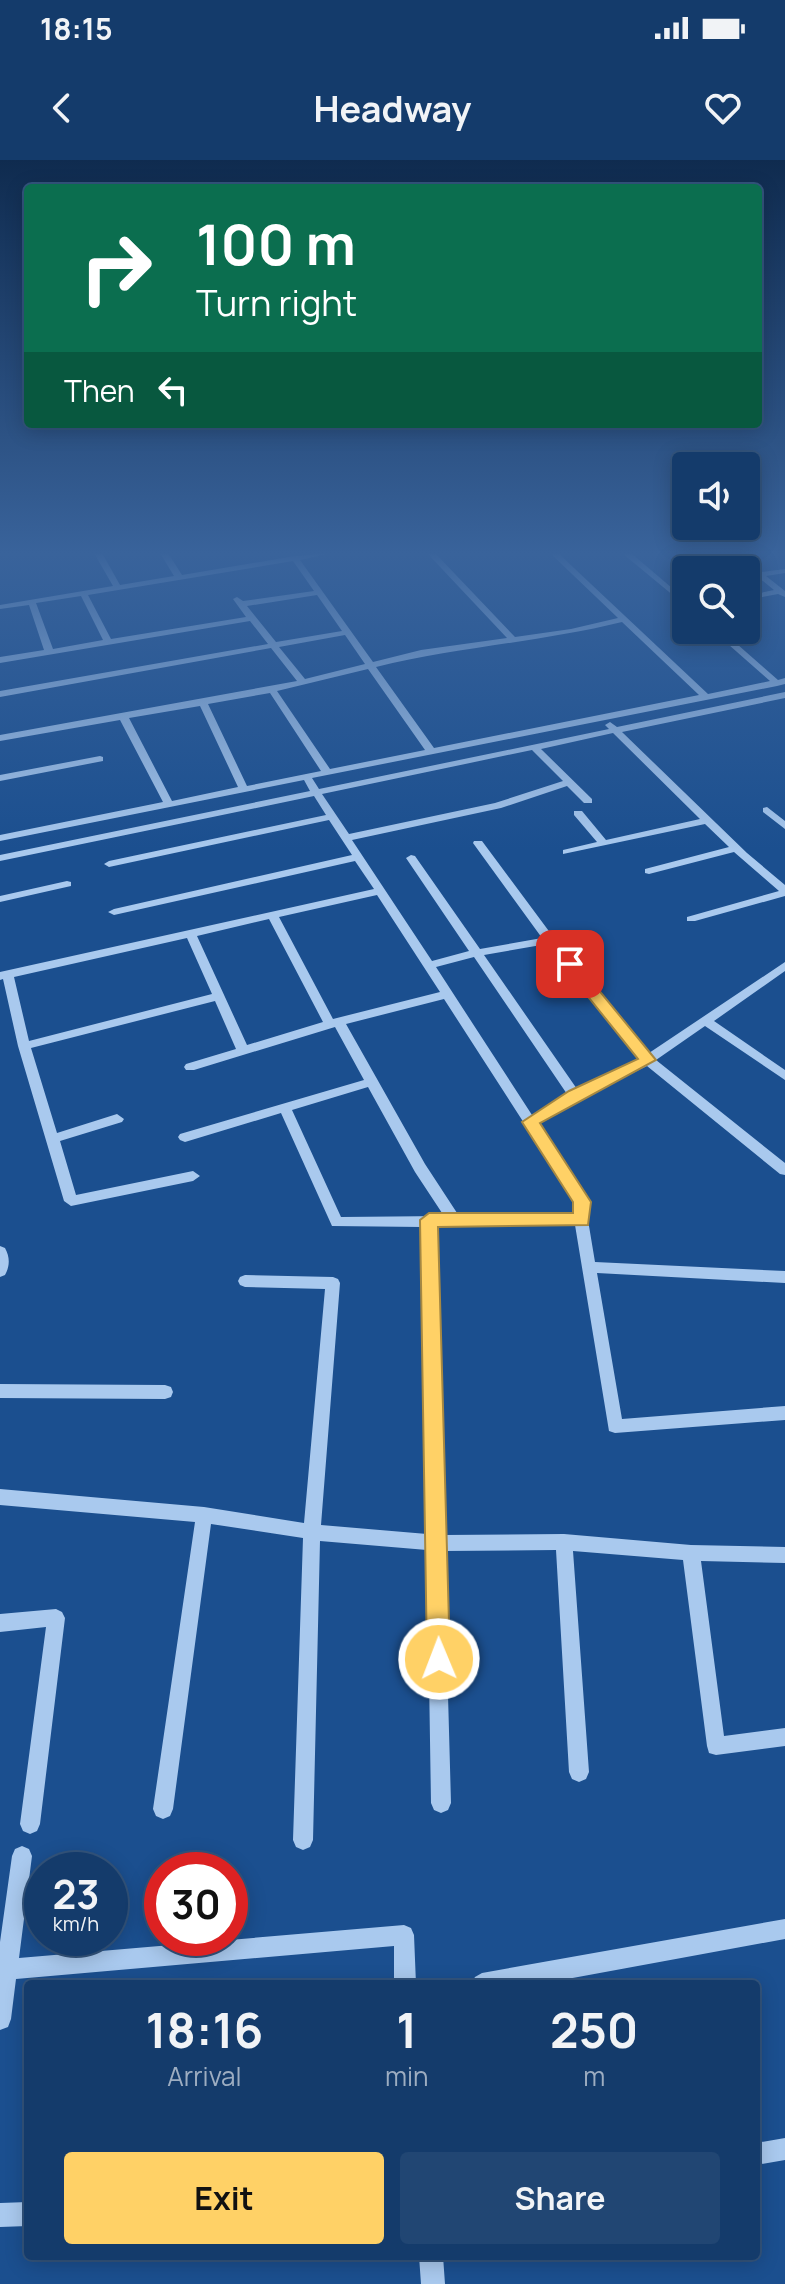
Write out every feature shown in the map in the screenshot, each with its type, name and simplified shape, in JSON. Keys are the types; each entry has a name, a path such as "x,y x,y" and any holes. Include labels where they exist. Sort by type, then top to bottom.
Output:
{"street":[{"path":"0,660 43,652"},
{"path":"0,694 229,652"},
{"path":"279,652 303,683"},
{"path":"362,652 432,753"},
{"path":"0,738 272,690 427,652"},
{"path":"659,652 705,696"},
{"path":"744,652 781,682"},
{"path":"0,838 781,682"},
{"path":"272,690 328,774"},
{"path":"0,858 785,695"},
{"path":"203,703 244,789"},
{"path":"602,716 785,892"},
{"path":"124,718 169,804"},
{"path":"533,746 588,801"},
{"path":"0,778 100,759"},
{"path":"307,778 582,1202 581,1220 615,1426 785,1413"},
{"path":"347,838 497,806 570,782"},
{"path":"767,810 785,826"},
{"path":"578,813 603,843"},
{"path":"109,864 333,816"},
{"path":"567,852 707,820"},
{"path":"478,843 550,940 648,1060 785,1170"},
{"path":"649,871 736,848"},
{"path":"114,912 359,857"},
{"path":"411,858 575,1095"},
{"path":"0,899 67,884"},
{"path":"193,1176 71,1201 4,976 381,891"},
{"path":"691,919 785,892"},
{"path":"273,916 420,1168 454,1219"},
{"path":"191,935 243,1051"},
{"path":"430,965 475,953 550,940"},
{"path":"530,1122 575,1095 648,1060 785,966"},
{"path":"190,1067 334,1023 448,994"},
{"path":"24,1046 219,996"},
{"path":"706,1021 785,1076"},
{"path":"185,1137 371,1082"},
{"path":"285,1109 337,1222 581,1220"},
{"path":"52,1139 117,1119"},
{"path":"429,1220 441,1803"},
{"path":"0,1252 0,1271"},
{"path":"590,1267 785,1277"},
{"path":"245,1281 333,1283 312,1532 303,1840"},
{"path":"0,1391 165,1392"},
{"path":"0,1497 204,1515 312,1532 437,1543 564,1542 691,1553 785,1555"},
{"path":"163,1809 204,1515"},
{"path":"564,1542 579,1772"},
{"path":"691,1553 716,1746 785,1737"},
{"path":"0,1623 56,1618 30,1824"},
{"path":"0,2019 3,1970 22,1856"},
{"path":"504,1980 785,1929"},
{"path":"3,1970 404,1935 405,1980"},
{"path":"760,2153 785,2149"},
{"path":"0,2215 24,2214"},
{"path":"431,2260 433,2284"}],"route":[{"path":"439,1659 429,1220 581,1220 582,1202 530,1122 575,1095 648,1060 570,964"}]}
